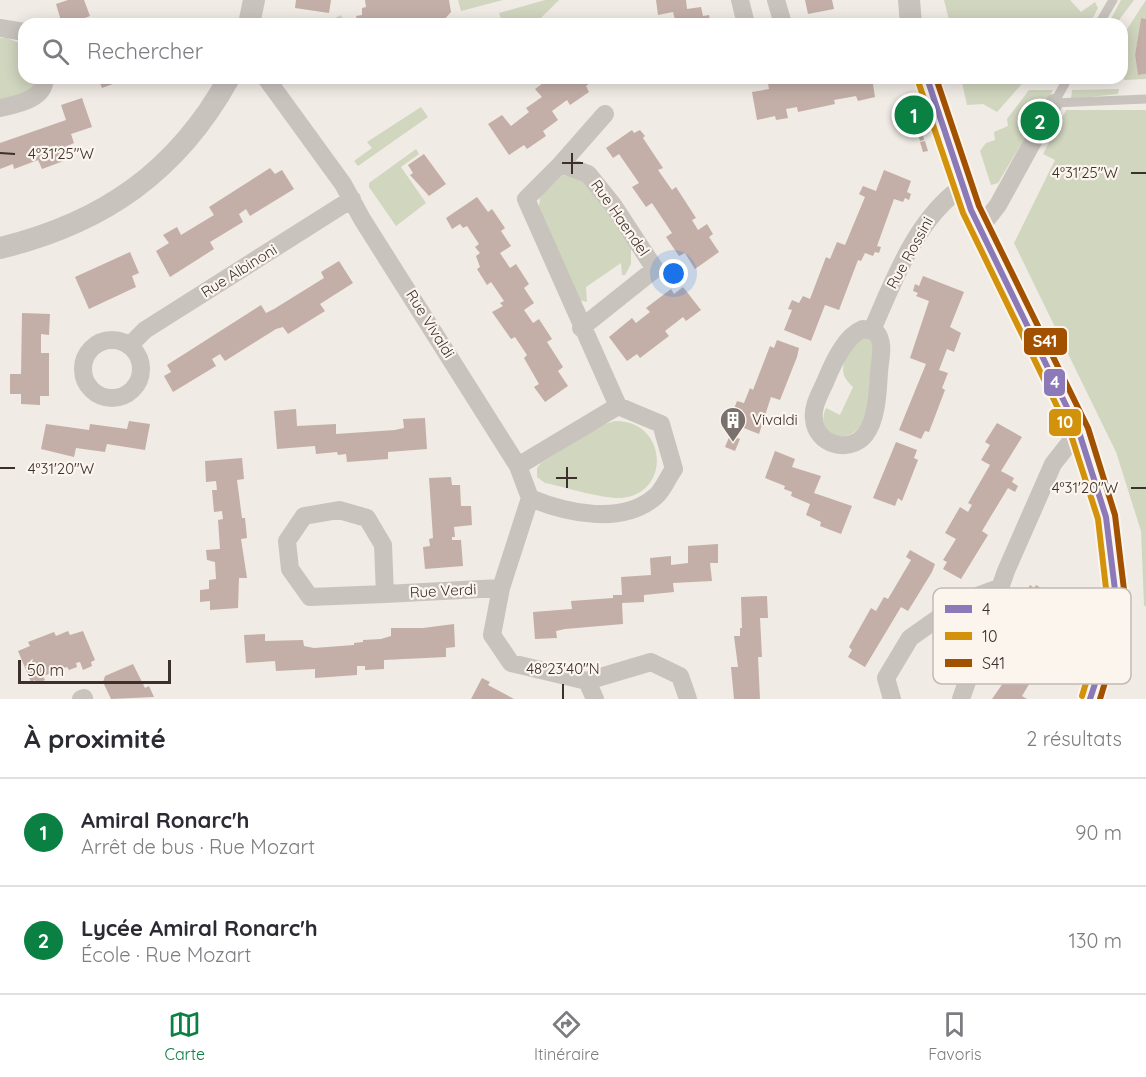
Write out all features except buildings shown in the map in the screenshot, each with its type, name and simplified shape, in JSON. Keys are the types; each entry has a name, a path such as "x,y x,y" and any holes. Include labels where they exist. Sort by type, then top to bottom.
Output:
{"street":[{"path":"250,18 254,0"},
{"path":"740,0 744,18"},
{"path":"776,0 781,18"},
{"path":"909,0 910,18"},
{"path":"0,28 18,31"},
{"path":"0,108 32,100 44,84"},
{"path":"0,248 84,220 112,205 148,180 182,147 225,84"},
{"name":"Rue Vivaldi","path":"270,84 343,184 518,466 530,498"},
{"path":"929,84 962,187 1078,431 1097,477 1111,535 1115,588"},
{"path":"980,228 998,205 1054,103"},
{"path":"605,114 561,164 526,199 618,406 661,424 674,469 656,496 630,512 606,514 557,509 530,498 501,588 492,635 511,663 587,681 651,662 680,675 688,699"},
{"name":"Rue Haendel","path":"561,164 588,174 613,205 655,269 581,327"},
{"name":"Rue Rossini","path":"872,330 893,281 922,229 941,202 962,187"},
{"name":"Rue Albinoni","path":"130,345 145,330 352,199"},
{"path":"872,330 879,336 881,345 879,388 869,428 857,442 838,445 830,443 817,429 814,410 834,362 847,344 857,331 872,330"},
{"path":"518,466 618,406"},
{"path":"999,588 1053,464 1078,431"},
{"name":"Rue Verdi","path":"385,594 383,544 367,518 339,510 304,516 287,541 291,569 310,597 385,594 501,588"},
{"path":"892,699 886,678 910,638 933,622"},
{"path":"587,681 595,699"},
{"path":"961,699 966,684"},
{"path":"1090,699 1096,684"}],"lane":[{"path":"1102,18 1113,0"},
{"path":"1054,103 1065,84"},
{"path":"1054,103 1146,99"}],"green space":[{"path":"458,0 503,0 461,11"},
{"path":"545,0 559,0 541,18 501,18 499,13"},
{"path":"944,0 1070,0 1081,12 1095,2 1098,8 1093,18 948,18"},
{"path":"1121,0 1134,0 1120,18 1111,18"},
{"path":"1146,0 1146,19 1141,18 1135,55 1138,75 1146,74 1146,79 1128,80 1128,28"},
{"path":"0,38 7,38 18,43 18,84 34,84 31,92 0,99"},
{"path":"962,84 1022,84 997,112 983,104 967,105"},
{"path":"1119,89 1118,94 1071,99 1072,90"},
{"path":"1029,90 1053,90 998,183 991,185 980,151 986,143 995,140 994,132 1008,126 1007,119"},
{"path":"421,107 428,117 358,166 354,161 372,148 367,142"},
{"path":"1066,110 1146,110 1146,607 1144,605 1141,531 1116,452 1014,243 1055,160 1043,154"},
{"path":"416,149 419,154 401,167 426,203 396,226 369,187 369,183"},
{"path":"563,175 577,177 590,186 631,248 631,264 625,275 622,275 621,263 586,287 587,302 579,300 539,207 540,197"},
{"path":"867,336 876,344 871,394 865,420 859,429 851,434 835,435 825,426 823,418 826,408 840,415 853,387 845,377 843,370 846,358 853,347"},
{"path":"615,421 632,424 645,432 653,444 657,457 655,471 649,484 638,493 622,498 604,497 545,483 537,477 537,468 541,463 602,425"}],"transit line":[{"name":"10","path":"919,84 963,213 1071,435 1098,519 1106,588"},
{"name":"4","path":"929,84 971,210 1079,432 1106,517 1115,588"},
{"name":"S41","path":"938,84 979,206 1088,428 1115,515 1124,588"},
{"name":"10","path":"1082,696 1086,684"},
{"name":"4","path":"1090,699 1095,684"},
{"name":"S41","path":"1100,699 1104,684"}],"place":[{"name":"Amiral Ronarc'h","path":"914,115"},
{"name":"Lycée Amiral Ronarc'h","path":"1040,121"},
{"name":"Vivaldi","path":"733,443"}]}
